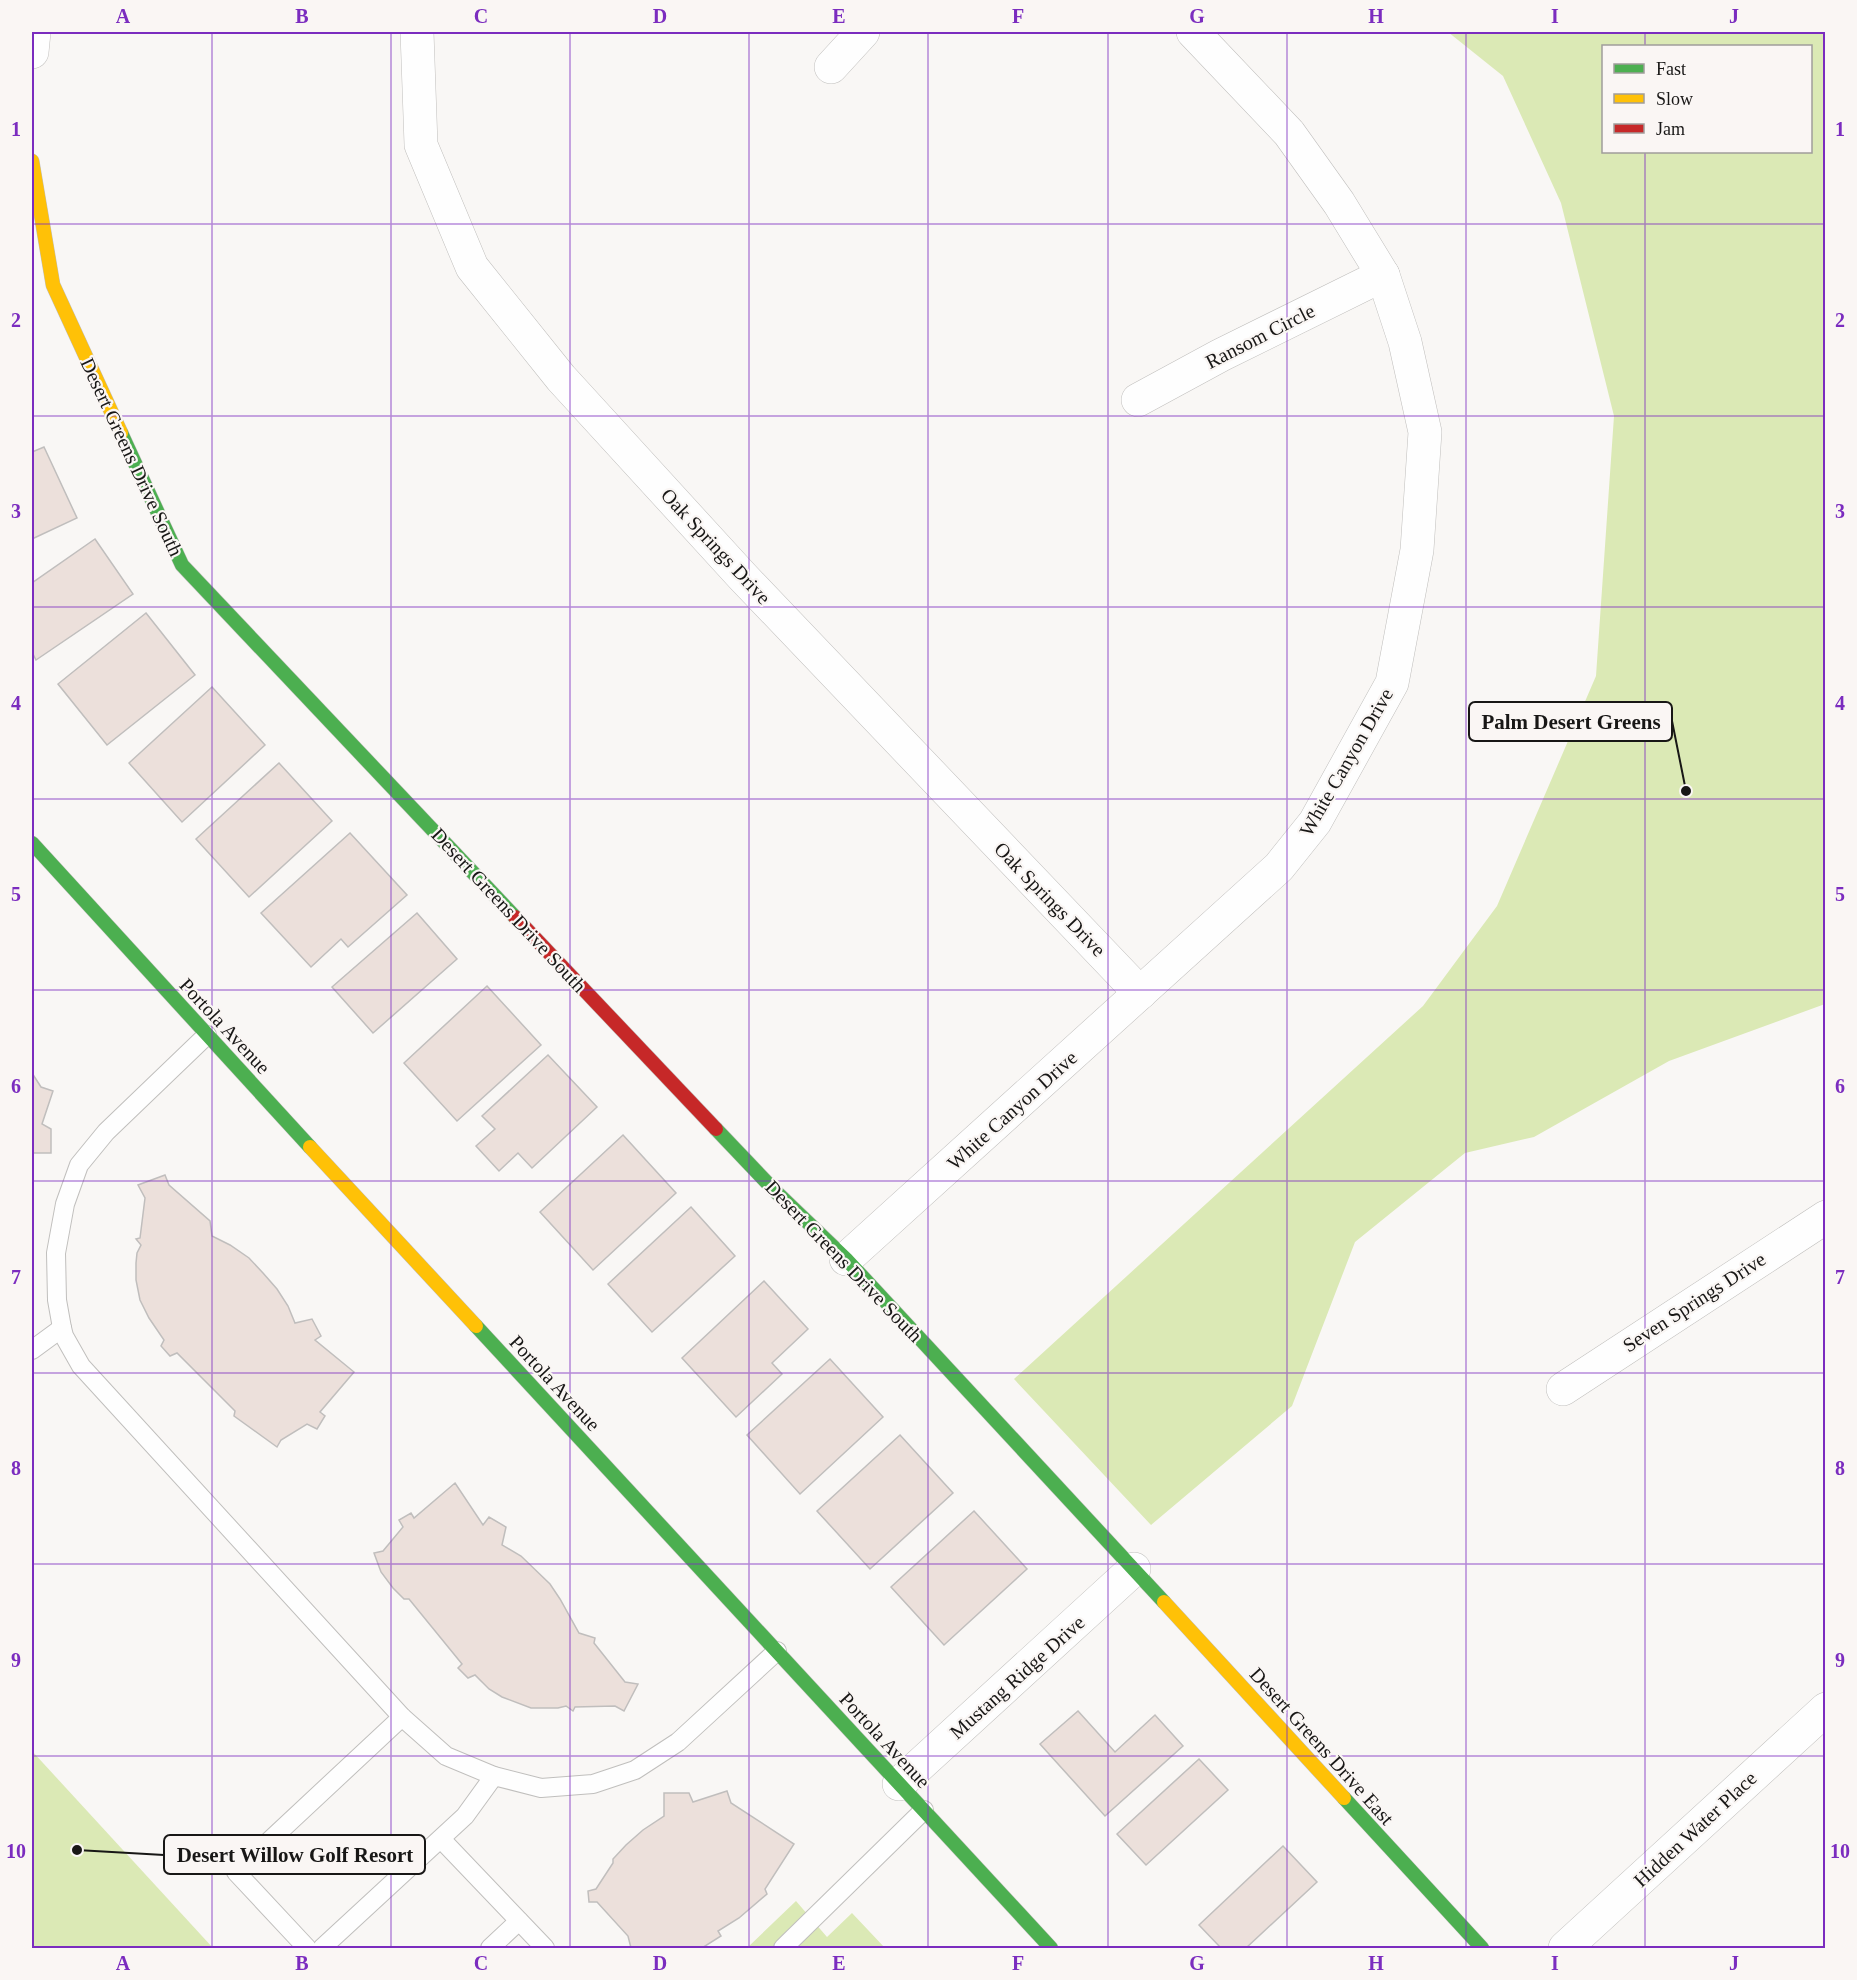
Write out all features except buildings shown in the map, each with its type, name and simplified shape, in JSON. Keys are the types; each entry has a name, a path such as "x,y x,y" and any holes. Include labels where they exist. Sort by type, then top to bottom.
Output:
{"street":[{"path":"32,52 34,32"},
{"name":"Oak Springs Drive","path":"417,32 421,145 472,267 561,378 726,558 1140,993"},
{"path":"831,67 863,32"},
{"name":"White Canyon Drive","path":"846,1259 1279,867 1315,822 1392,683 1417,550 1425,432 1406,342 1383,275 1340,202 1289,133 1193,32"},
{"name":"Desert Greens Drive South","path":"32,161 53,285 182,565 774,1190 846,1259 1134,1569"},
{"name":"Ransom Circle","path":"1137,400 1221,355 1383,275"},
{"name":"Portola Avenue","path":"33,847 1051,1948"},
{"name":"Seven Springs Drive","path":"1563,1389 1826,1216"},
{"name":"Mustang Ridge Drive","path":"899,1784 1134,1569"},
{"name":"Desert Greens Drive East","path":"1134,1569 1482,1948"},
{"name":"Hidden Water Place","path":"1565,1948 1826,1709"}],"lane":[{"path":"207,1035 106,1132 80,1165 65,1204 56,1253 57,1300 64,1336 81,1366 402,1717 446,1756 494,1776 541,1788 593,1784 635,1770 678,1742 777,1651"},
{"path":"32,1350 62,1328"},
{"path":"307,1948 236,1872 402,1717"},
{"path":"322,1948 465,1816 494,1776"},
{"path":"783,1948 924,1810"},
{"path":"441,1839 544,1948"},
{"path":"490,1948 519,1921"}],"green space":[{"path":"1448,32 1825,32 1825,1004 1669,1061 1534,1137 1465,1153 1355,1242 1292,1406 1151,1525 1014,1379 1423,1006 1497,906 1596,676 1614,416 1561,203 1503,76"},
{"path":"32,1751 213,1948 32,1948"},
{"path":"796,1901 827,1937 852,1913 885,1948 747,1948"}],"traffic: fast":[{"path":"121,433 182,565 515,917"},
{"path":"32,843 310,1147"},
{"path":"716,1129 774,1190 846,1259 1164,1602"},
{"path":"476,1326 1051,1948"},
{"path":"1344,1798 1482,1948"}],"traffic: slow":[{"path":"32,161 53,285 121,433"},
{"path":"310,1147 476,1326"},
{"path":"1164,1602 1344,1798"}],"traffic: jam":[{"path":"515,917 716,1129"}],"place":[{"name":"Palm Desert Greens","path":"1686,791"},
{"name":"Desert Willow Golf Resort","path":"77,1850"}]}
